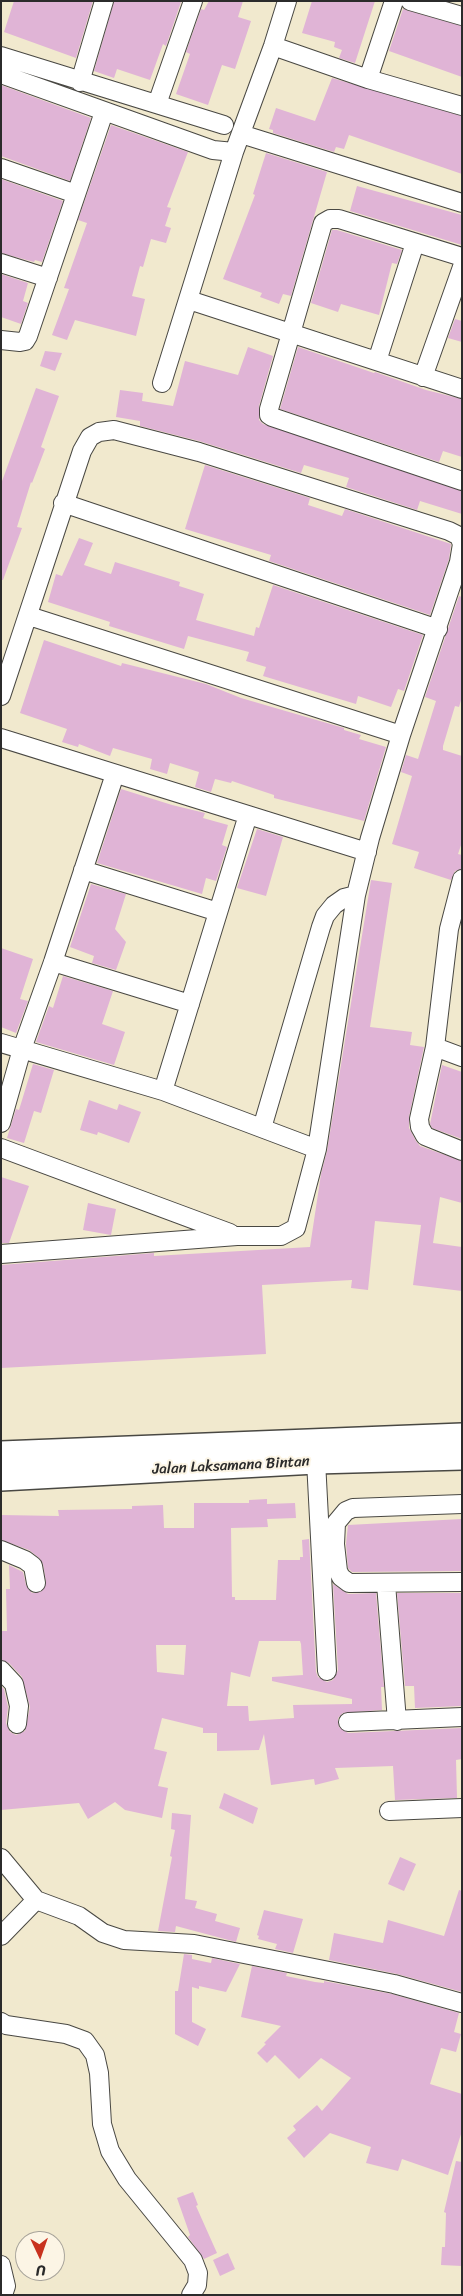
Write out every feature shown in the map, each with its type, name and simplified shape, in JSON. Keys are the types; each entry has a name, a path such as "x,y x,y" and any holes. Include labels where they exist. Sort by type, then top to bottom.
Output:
{"main road":[{"name":"Jalan Laksamana Bintan","path":"1,1478 156,1458 462,1436"},
{"name":"Jalan Laksamana Bintan","path":"1,1454 316,1462 462,1457"}],"street":[{"path":"80,82 104,1"},
{"path":"157,104 193,1"},
{"path":"162,383 234,152 273,46 287,1"},
{"path":"368,79 394,1"},
{"path":"410,1 462,16"},
{"path":"273,46 368,79 462,106"},
{"path":"1,56 224,125"},
{"path":"1,74 213,150 234,152"},
{"path":"1,340 25,341 104,112"},
{"path":"241,134 462,203"},
{"path":"1,168 76,194"},
{"path":"462,258 340,219 330,219 322,223 269,409 269,415 272,417 462,481"},
{"path":"377,361 415,243"},
{"path":"1,263 48,278"},
{"path":"423,377 462,268"},
{"path":"188,300 462,389"},
{"path":"1,696 29,616 63,503 82,451 90,437 100,432 114,430 199,452 449,531 459,536 462,544 460,562 402,735 356,895 317,1148 296,1228 282,1236 237,1236 1,1254"},
{"path":"63,503 438,629"},
{"path":"29,616 402,735"},
{"path":"1,738 367,852"},
{"path":"1,1123 22,1049 115,774"},
{"path":"163,1091 248,815"},
{"path":"83,870 218,912"},
{"path":"461,883 449,929 454,962 419,1119 420,1127 426,1136 462,1151"},
{"path":"262,1128 321,928 334,905 344,898 356,895"},
{"path":"53,962 190,1004"},
{"path":"1,1043 163,1091 317,1148"},
{"path":"435,1047 462,1057"},
{"path":"1,1148 237,1236"},
{"path":"316,1462 327,1671"},
{"path":"462,1504 353,1508 340,1517 336,1524 335,1544 338,1571 349,1583 462,1582"},
{"path":"1,1550 25,1560 33,1566 36,1584"},
{"path":"386,1584 396,1721"},
{"path":"1,1670 14,1684 19,1706 17,1724"},
{"path":"348,1722 462,1717"},
{"path":"389,1811 462,1808"},
{"path":"1,1858 36,1900 79,1916 103,1933 124,1940 194,1944 394,1984 462,2003"},
{"path":"1,1936 36,1900"},
{"path":"1,2022 6,2025 66,2034 85,2042 95,2055 99,2073 102,2124 110,2151 127,2179 193,2260 198,2272 197,2285 192,2295"},
{"path":"1,2265 6,2286 3,2295"}],"building":[{"path":"14,1 93,1 76,58 4,32"},
{"path":"114,1 181,2 166,46 163,44 150,80 117,69 114,78 94,71"},
{"path":"209,1 243,1 238,17 251,21 235,69 222,65 208,105 176,94 190,54 186,52 201,9 204,10"},
{"path":"312,1 375,1 355,63 339,58 342,50 334,47 335,42 302,33"},
{"path":"403,9 462,26 462,77 389,51"},
{"path":"332,78 462,116 462,174 349,135 344,149 336,147 334,152 273,133 273,130 269,129 276,108 315,121"},
{"path":"1,85 91,118 70,181 1,156"},
{"path":"111,125 188,152 167,207 171,208 165,226 171,228 166,243 151,239 143,267 140,266 132,296 145,299 136,336 75,320 67,340 52,335 69,289 64,288 87,223 78,220"},
{"path":"266,153 327,172 291,296 283,294 279,304 260,297 262,293 223,279 255,195 253,194"},
{"path":"1,179 63,201 42,262 35,260 34,262 1,253"},
{"path":"357,186 462,215 462,245 350,211"},
{"path":"332,230 402,250 397,264 392,263 379,315 341,304 338,312 311,303"},
{"path":"1,274 28,283 23,301 28,303 21,324 1,317"},
{"path":"455,319 462,321 462,342 448,338"},
{"path":"248,347 273,356 259,406 259,420 263,424 462,491 462,514 420,501 417,510 346,487 349,478 304,465 301,473 199,441 140,426 140,421 116,417 120,390 143,393 142,401 173,406 185,361 238,375"},
{"path":"298,347 426,390 462,399 462,457 443,451 439,462 280,409"},
{"path":"45,351 62,353 55,371 40,366"},
{"path":"36,388 59,396 41,447 45,449 31,482 17,527 22,528 3,580 1,580 1,484"},
{"path":"205,465 310,498 308,505 342,516 345,509 451,544 449,559 430,615 269,561 271,555 185,529"},
{"path":"79,538 93,543 84,565 111,574 115,562 180,582 179,586 204,594 196,620 254,636 256,627 259,628 273,585 423,635 404,691 398,689 391,707 358,696 356,704 263,676 266,667 246,661 249,652 188,636 184,649 109,626 110,622 48,602 56,574 62,576"},
{"path":"459,596 462,597 462,697 459,707 455,706 443,746 443,750 462,756 462,842 458,854 462,855 462,869 455,871 451,880 414,868 419,852 392,844 412,776 401,772 406,755 418,759 436,701 425,697"},
{"path":"44,640 121,666 122,663 206,684 241,698 344,728 344,730 361,735 359,739 386,747 364,821 274,798 274,795 232,781 231,783 215,779 211,792 195,787 199,772 170,763 167,774 150,769 152,759 113,748 110,756 79,744 78,747 62,742 67,729 20,713"},
{"path":"121,789 205,813 203,818 228,825 222,845 227,847 216,881 206,878 202,894 97,863"},
{"path":"257,829 283,837 266,896 237,888"},
{"path":"371,880 392,883 370,1027 412,1032 410,1045 424,1047 409,1117 409,1128 420,1146 462,1161 462,1203 440,1197 433,1243 462,1247 462,1291 413,1285 421,1225 375,1221 368,1290 351,1288 352,1280 262,1285 266,1354 1,1368 1,1265 154,1253 154,1256 310,1247"},
{"path":"91,884 126,894 115,929 126,942 116,970 92,963 94,956 70,947"},
{"path":"1,948 33,959 20,999 28,1001 16,1033 1,1027"},
{"path":"63,976 113,991 102,1024 125,1032 114,1065 36,1042 49,1006 53,1008"},
{"path":"33,1064 54,1070 41,1113 34,1111 24,1143 7,1138 16,1109 19,1110"},
{"path":"442,1065 462,1072 462,1139 432,1128 430,1124"},
{"path":"89,1100 117,1110 119,1104 141,1112 129,1143 98,1132 97,1135 80,1130"},
{"path":"1,1177 29,1186 9,1243 1,1243"},
{"path":"88,1203 116,1209 111,1235 83,1230"},
{"path":"267,1499 267,1504 295,1503 296,1518 267,1519 268,1527 231,1528 232,1597 235,1597 235,1600 276,1600 278,1560 300,1560 300,1557 303,1557 302,1540 309,1539 316,1672 318,1677 327,1682 333,1680 338,1670 333,1584 348,1594 376,1593 384,1687 381,1687 382,1710 343,1713 338,1718 339,1727 348,1733 462,1728 462,1759 456,1760 457,1798 395,1800 393,1766 335,1768 339,1779 315,1785 314,1779 271,1785 264,1734 259,1750 217,1751 217,1733 203,1733 203,1728 162,1718 154,1749 167,1752 158,1786 168,1788 162,1818 125,1810 115,1802 88,1819 79,1803 1,1810 1,1686 4,1689 8,1707 6,1723 10,1732 16,1735 25,1731 30,1707 22,1677 9,1663 1,1660 1,1631 7,1631 6,1589 10,1589 9,1565 23,1572 26,1585 32,1593 42,1591 46,1582 43,1564 39,1558 29,1550 1,1540 1,1515 59,1516 58,1510 132,1509 132,1506 163,1505 164,1528 194,1528 194,1503 249,1503 249,1500","holes":["259,1641 300,1641 301,1644 303,1675 272,1677 272,1681 352,1699 352,1704 293,1705 294,1718 249,1721 248,1706 227,1706 231,1672 250,1677","156,1645 186,1645 184,1675 157,1672"]},
{"path":"462,1519 462,1571 352,1572 348,1568 346,1544 348,1525"},
{"path":"397,1593 462,1593 462,1706 415,1708 414,1686 405,1686"},
{"path":"224,1793 258,1808 253,1824 219,1808"},
{"path":"172,1813 191,1815 185,1899 197,1901 195,1908 217,1914 215,1921 240,1928 236,1942 176,1926 175,1932 158,1931 172,1857 170,1856 175,1830 171,1829"},
{"path":"400,1857 416,1864 404,1891 388,1884"},
{"path":"459,1890 462,1891 462,1992 397,1974 329,1960 334,1933 383,1943 388,1920 444,1936"},
{"path":"264,1910 303,1919 293,1953 275,1949 277,1944 258,1939 259,1936 257,1935"},
{"path":"184,1954 192,1955 192,1959 211,1963 212,1958 240,1964 226,1992 199,1986 199,1989 192,1987 192,2022 206,2029 198,2046 175,2034 175,1991 178,1991"},
{"path":"252,1966 287,1973 286,1976 315,1982 324,1983 324,1981 392,1994 459,2013 454,2032 461,2034 456,2052 441,2048 430,2084 462,2094 462,2131 448,2175 402,2159 398,2171 366,2163 371,2147 330,2133 304,2158 287,2138 296,2130 293,2126 317,2105 322,2111 351,2078 321,2058 299,2079 275,2055 267,2063 257,2053 281,2026 241,2017"},
{"path":"456,2161 462,2162 462,2266 441,2265 442,2247 445,2247 446,2213 444,2212"},
{"path":"193,2192 198,2205 196,2206 217,2253 204,2259 188,2237 190,2235 177,2198"},
{"path":"228,2253 235,2269 220,2276 213,2260"}]}
